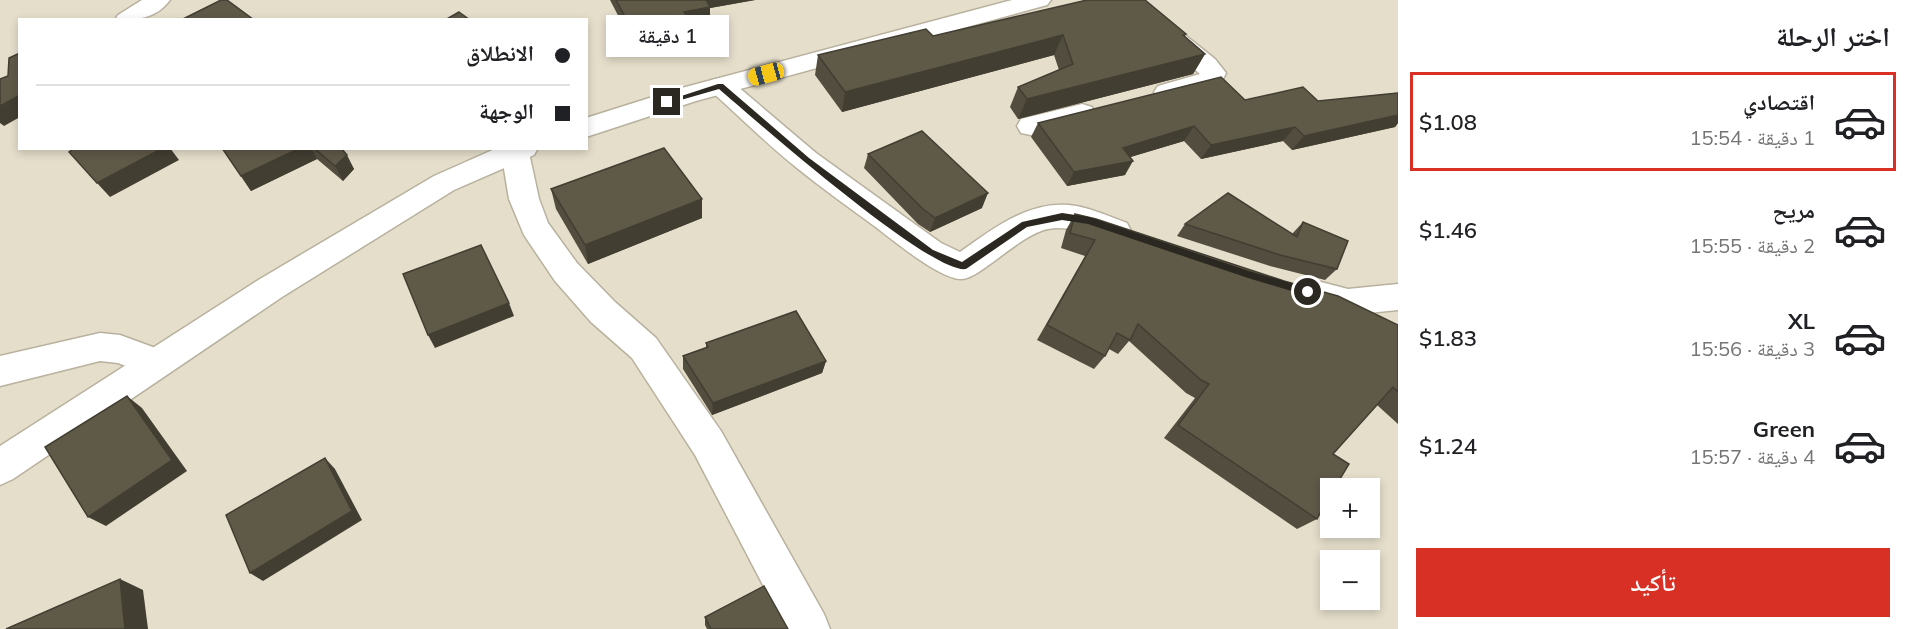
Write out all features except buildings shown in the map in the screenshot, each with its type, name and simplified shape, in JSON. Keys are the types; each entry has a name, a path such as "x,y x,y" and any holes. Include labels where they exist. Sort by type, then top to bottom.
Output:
{"street":[{"path":"130,18 158,0"},
{"path":"588,127 721,86 1039,0"},
{"path":"1126,0 1213,73 1210,81 1143,98"},
{"path":"721,86 815,168 930,252 962,267 1025,224 1062,216 1089,221 1145,241"},
{"path":"1031,126 1109,106"},
{"path":"0,467 271,288 444,183 520,150 524,199 535,227 573,280 603,312 644,348 708,443 810,629"},
{"path":"1280,284 1348,302 1398,297"},
{"path":"0,371 100,347 120,349 157,363"}],"route":[{"path":"667,102 721,86 806,160 930,252 962,267 1025,224 1062,216 1089,221 1308,292"}]}
